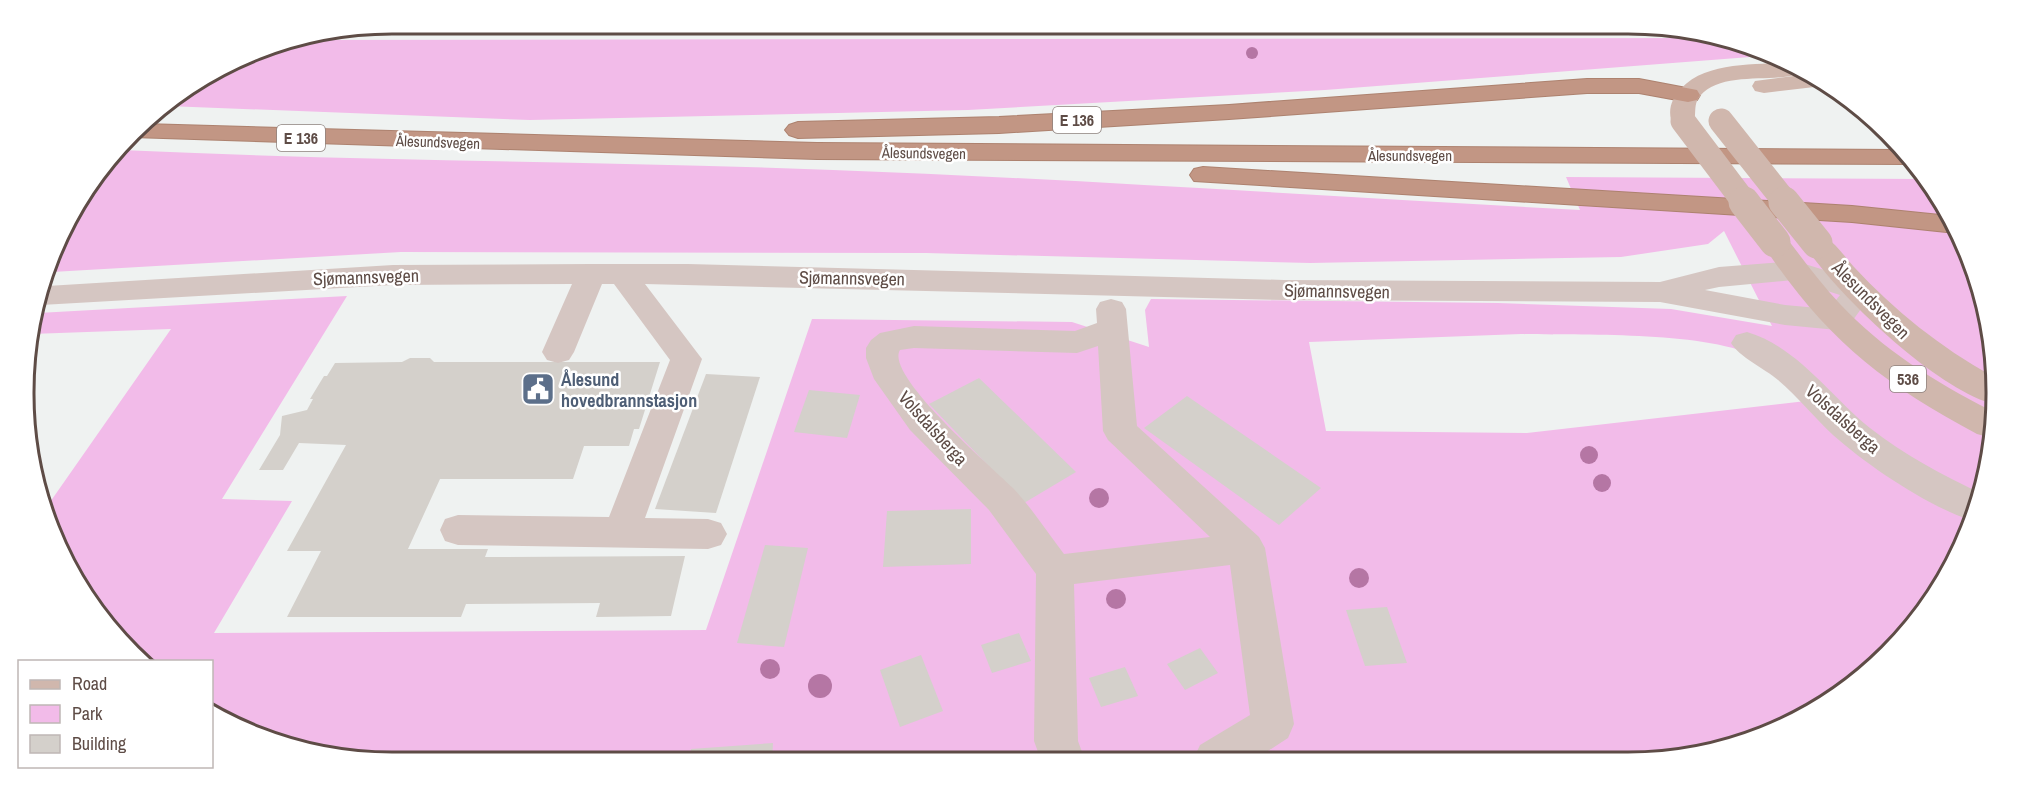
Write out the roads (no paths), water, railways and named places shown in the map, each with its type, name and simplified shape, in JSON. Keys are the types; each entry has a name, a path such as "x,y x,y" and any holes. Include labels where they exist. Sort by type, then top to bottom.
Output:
{"highway":[{"name":"E 136","path":"465,142 522,129 727,131 999,124 1229,112 1587,86 1639,86 1688,94"},
{"name":"Ålesundsvegen","path":"149,131 465,142 971,153 1899,158"},
{"name":"E 136","path":"971,153 1030,164 1083,168 1852,214 1944,224"}],"main road":[{"path":"1688,94 1704,81 1723,75 1784,70"},
{"path":"1688,94 1805,82"},
{"name":"Ålesundsvegen","path":"1985,423 1946,403 1907,378 1877,356 1837,320 1795,270 1683,121 1680,108 1688,94 1711,110 1817,243 1882,316 1926,352 1986,388"}],"street":[{"name":"Sjømannsvegen","path":"1660,291 1719,277 1795,270 1859,291"},
{"name":"Sjømannsvegen","path":"48,296 370,276 606,274 1410,292 1660,291 1785,315 1837,320"},
{"path":"558,352 606,274 686,358 622,532"},
{"path":"1109,284 1120,431 1246,548 1273,724 1228,752"},
{"path":"1837,320 1859,291"},
{"name":"Volsdalsberga","path":"1055,571 1002,500 922,421 890,379 882,358 882,348 891,341 914,337 1077,342 1112,329"},
{"name":"Volsdalsberga","path":"1747,343 1767,352 1785,365 1857,436 1881,454 1937,488 1968,503"},
{"path":"458,530 708,534"},
{"path":"1060,752 1056,741 1055,571 1246,548"}],"place":[{"name":"Ålesund hovedbrannstasjon","path":"538,389"}]}
